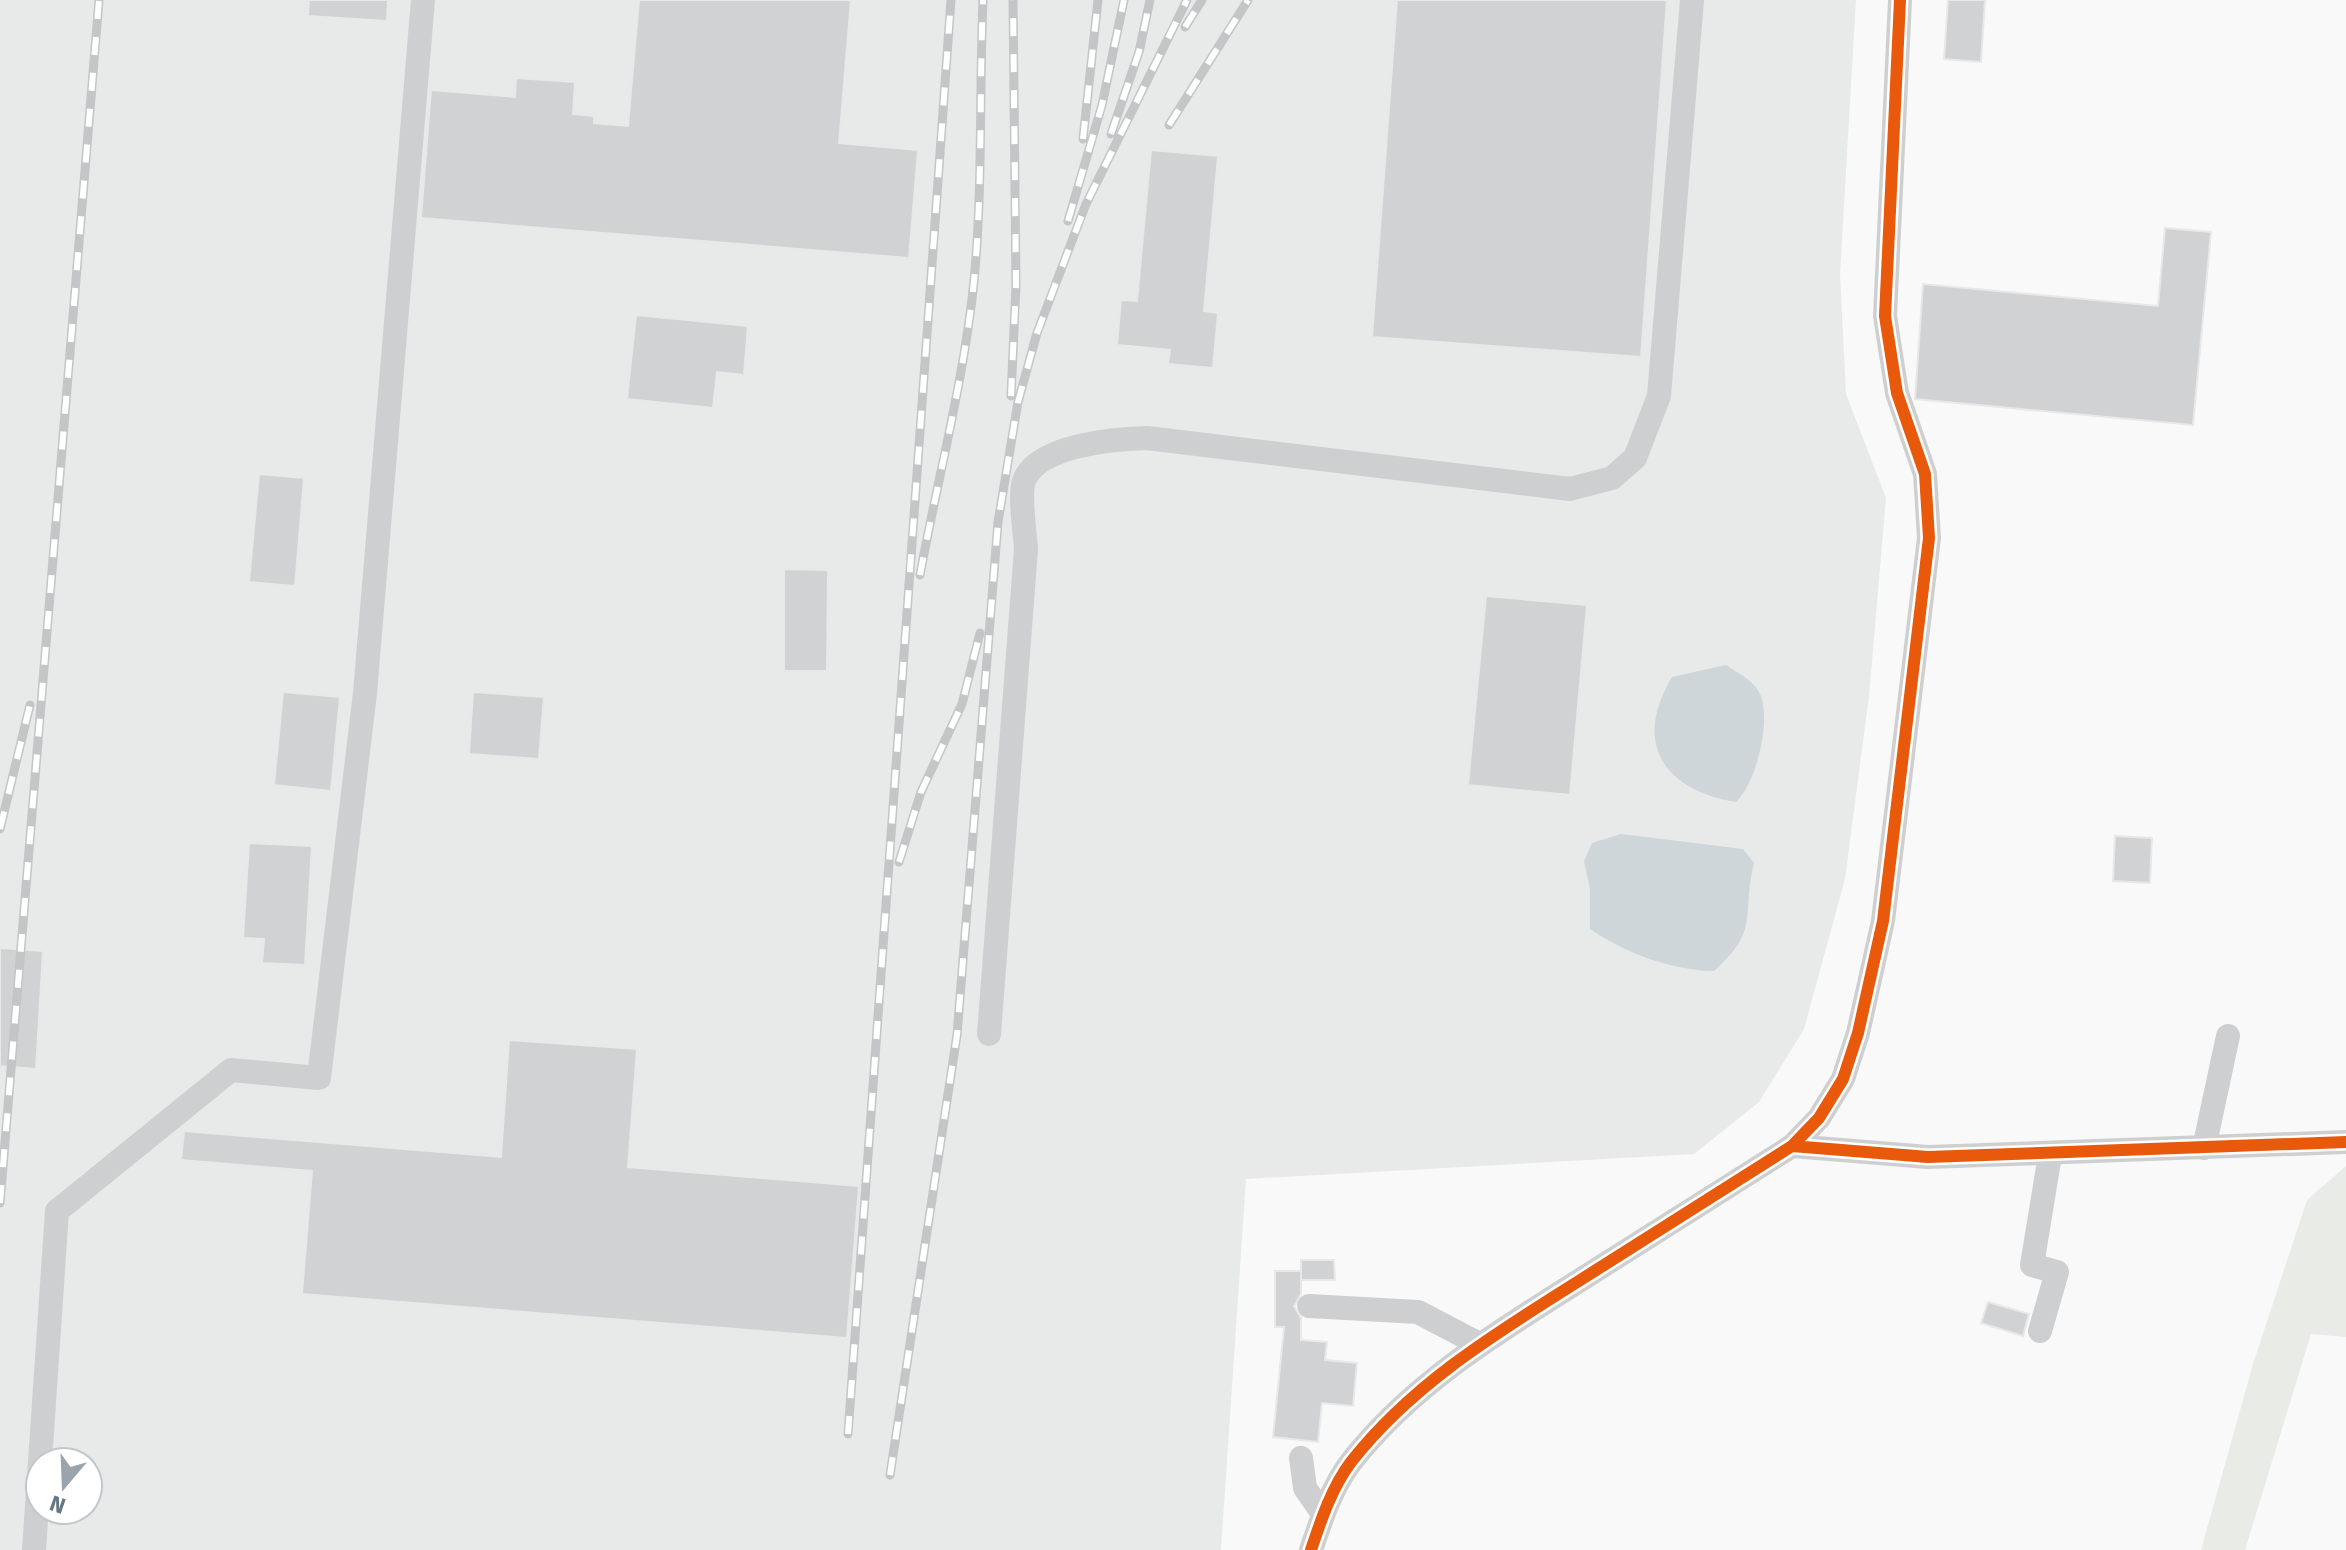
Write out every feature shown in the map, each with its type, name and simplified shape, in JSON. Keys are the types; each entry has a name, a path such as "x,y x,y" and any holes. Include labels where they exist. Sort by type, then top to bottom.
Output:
{"street":[{"path":"34,1550 57,1211 231,1070 319,1078 365,693 423,0"},
{"path":"989,1034 1026,549 1023,481 1042,458 1110,439 1147,438 1570,489 1612,478 1635,458 1659,396 1692,0"},
{"path":"1311,1550 1323,1514 1349,1465 1387,1420 1479,1344 1792,1146 1819,1118 1843,1079 1858,1033 1883,921 1929,538 1925,474 1897,393 1885,316 1900,0"},
{"path":"2204,1148 2228,1036"},
{"path":"1792,1146 1928,1157 2346,1142"},
{"path":"2040,1331 2057,1272 2032,1265 2050,1155"},
{"path":"1309,1306 1418,1312 1479,1344"},
{"path":"1301,1458 1305,1488 1323,1514"}],"shaded area":[{"path":"0,0 1856,0 1840,274 1846,394 1886,498 1869,696 1845,879 1804,1029 1759,1102 1694,1154 1246,1179 1221,1550 0,1550"},
{"path":"1726,665 1753,685 1763,705 1763,734 1756,767 1736,802 1690,787 1674,775 1662,760 1656,743 1655,723 1660,701 1672,677"},
{"path":"1621,834 1743,849 1754,863 1744,932 1729,956 1714,971 1649,959 1618,946 1590,929 1590,889 1584,861 1592,843"},
{"path":"2346,1166 2346,1337 2311,1334 2245,1550 2201,1550 2253,1364 2307,1200"}],"building":[{"path":"309,0 388,0 387,21 308,16"},
{"path":"639,0 851,0 839,143 918,150 909,258 421,218 431,90 515,97 516,78 575,82 573,114 594,116 594,123 628,126"},
{"path":"1397,0 1667,0 1641,357 1372,337"},
{"path":"1948,0 1985,0 1981,62 1944,59"},
{"path":"1151,150 1218,156 1204,311 1218,313 1213,368 1168,364 1170,350 1117,345 1121,300 1137,301"},
{"path":"2165,228 2211,232 2193,425 1915,399 1923,284 2158,306"},
{"path":"636,315 748,326 744,375 717,372 713,408 627,399"},
{"path":"259,474 304,478 295,586 249,582"},
{"path":"784,569 828,570 827,671 784,671"},
{"path":"1486,596 1587,605 1570,795 1468,785"},
{"path":"283,692 340,697 331,791 274,785"},
{"path":"473,692 544,697 539,759 469,754"},
{"path":"2115,836 2152,838 2150,883 2113,881"},
{"path":"249,843 312,846 305,965 262,963 264,939 243,938"},
{"path":"0,948 43,951 36,1069 0,1066"},
{"path":"509,1040 637,1049 628,1167 859,1186 847,1338 302,1294 312,1171 181,1160 184,1131 501,1157"},
{"path":"1301,1260 1334,1260 1335,1280 1301,1280"},
{"path":"1275,1271 1301,1271 1301,1294 1294,1306 1301,1318 1301,1340 1327,1342 1325,1360 1357,1363 1353,1406 1322,1403 1318,1442 1273,1437 1284,1327 1275,1327"},
{"path":"1988,1302 2029,1314 2023,1336 1981,1323"}],"railway":[{"path":"0,1203 99,0"},
{"path":"848,1434 951,0"},
{"path":"920,575 970,318 979,211 983,0"},
{"path":"1011,396 1016,285 1013,0"},
{"path":"1083,139 1098,0"},
{"path":"1068,221 1102,105 1124,0"},
{"path":"1111,134 1139,52 1150,0"},
{"path":"890,1475 957,1035 998,522 1018,402 1037,333 1086,204 1187,0"},
{"path":"1185,27 1202,0"},
{"path":"1169,125 1248,0"},
{"path":"899,862 921,792 962,704 980,633"},
{"path":"0,829 30,705"}],"cycle path":[{"path":"1311,1550 1328,1504 1351,1462 1375,1434 1429,1383 1488,1339 1792,1146 1819,1118 1843,1079 1858,1033 1883,921 1929,538 1925,474 1897,393 1885,316 1900,0"},
{"path":"1792,1146 1928,1157 2346,1142"}]}
